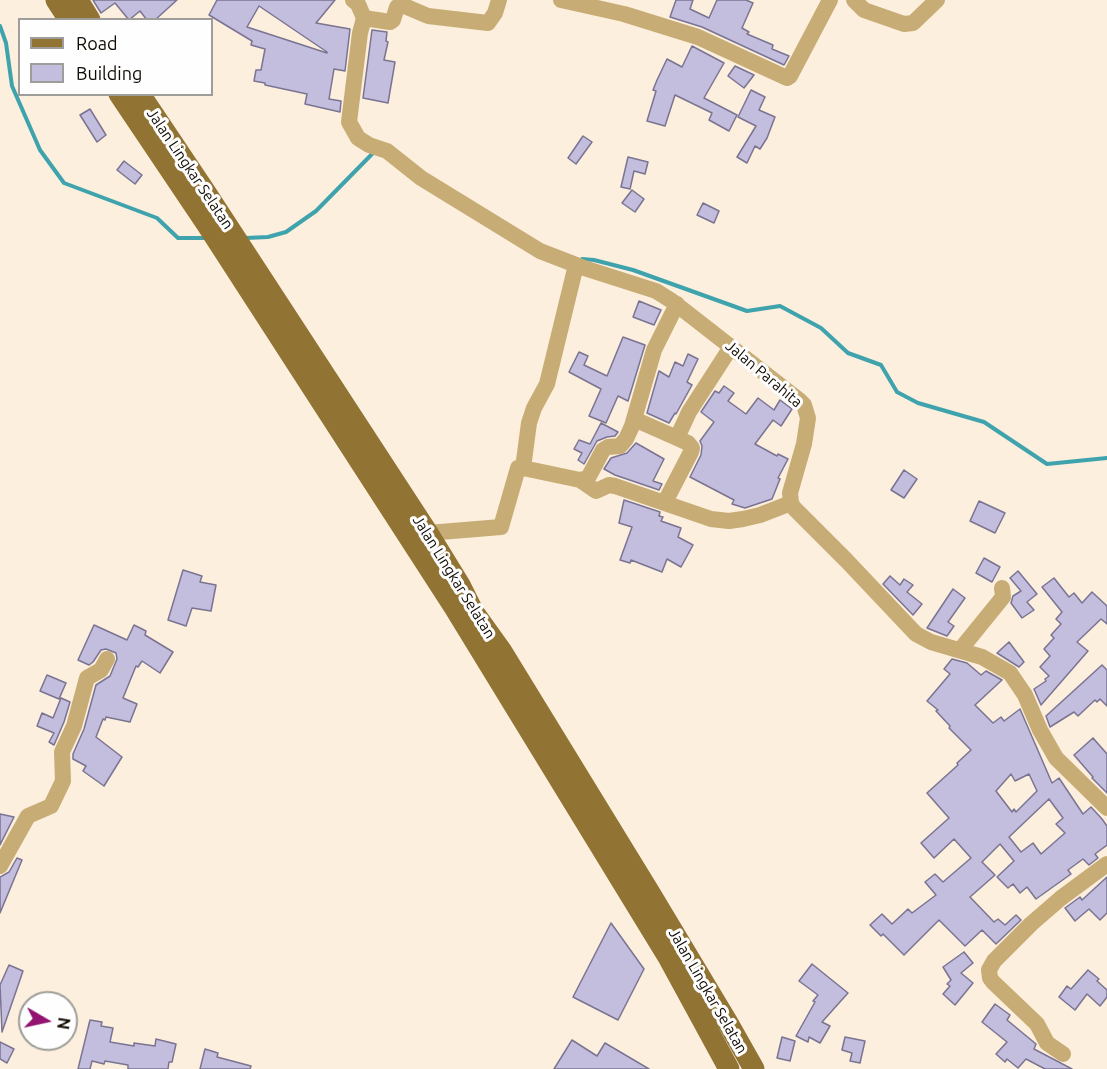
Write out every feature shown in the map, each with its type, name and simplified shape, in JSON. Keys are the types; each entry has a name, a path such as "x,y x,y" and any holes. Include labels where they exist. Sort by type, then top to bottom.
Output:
{"main road":[{"path":"57,0 68,18"},
{"path":"78,0 89,18"},
{"name":"Jalan Lingkar Selatan","path":"121,96 420,538 460,585 473,611 501,650 650,893 753,1069"},
{"name":"Jalan Lingkar Selatan","path":"141,96 205,191 420,538 668,957 729,1069"}],"street":[{"path":"353,0 358,4 364,18 390,22 398,7 402,5 437,17 488,23 495,14 499,0"},
{"path":"561,0 624,14 698,37 787,78 830,0"},
{"path":"854,0 864,10 904,24 913,24 937,0"},
{"name":"Jalan Parahita","path":"364,18 360,33 349,122 358,138 394,156 422,178 524,242 555,258 656,291 677,304 800,400 807,412 807,428 790,493 790,503"},
{"path":"523,468 529,423 547,384 576,265"},
{"path":"580,480 591,475 605,448 620,446 624,443 634,418 654,350 677,304"},
{"path":"677,438 689,412 730,347"},
{"path":"634,418 688,443 692,448 665,502"},
{"path":"420,538 501,527 516,470 523,468 580,480 596,491 609,485 711,519 729,520 760,515 790,503 910,629 931,642 992,661 1010,673 1025,695 1056,758 1107,808"},
{"path":"955,649 1003,597 1002,588"},
{"path":"955,649 977,613"},
{"path":"0,866 28,816 51,806 63,781 62,752 74,726 87,678 101,670 108,658"},
{"path":"1063,1054 1047,1043 1033,1019 993,982 989,970 994,962 1053,905 1107,864"}],"building":[{"path":"93,0 177,0 157,18 145,18 140,11 131,18 127,18 115,3 101,13"},
{"path":"217,0 335,0 316,23 350,29 345,71 334,69 329,99 341,101 340,112 305,104 307,94 254,81 256,70 261,70 265,49 251,45 252,41 209,15","holes":["259,6 327,53 247,27"]},
{"path":"676,0 693,0 690,9 709,18 717,0 746,0 753,3 742,28 749,32 747,34 773,45 772,49 789,56 784,65 702,27 670,17"},
{"path":"372,30 387,32 386,41 388,42 384,60 395,62 388,103 363,98"},
{"path":"692,46 724,63 704,98 737,115 729,131 709,120 712,113 675,95 665,126 647,121 656,91 653,90 667,59 682,67"},
{"path":"735,66 754,75 744,88 728,76"},
{"path":"751,90 765,97 759,110 775,117 767,138 760,149 755,146 747,163 737,157 756,126 738,117"},
{"path":"90,109 106,135 97,142 80,115"},
{"path":"583,136 592,142 576,164 568,158"},
{"path":"628,157 648,162 645,174 634,171 630,189 621,187"},
{"path":"124,161 142,175 135,184 117,170"},
{"path":"632,190 644,199 635,212 622,203"},
{"path":"703,203 719,211 714,223 697,215"},
{"path":"639,301 661,310 654,325 633,317"},
{"path":"623,337 645,345 628,401 618,396 606,423 589,416 601,389 569,372 579,352 588,356 584,365 607,376"},
{"path":"688,354 698,359 687,382 692,385 676,414 669,423 647,413 659,371 669,377 675,362 683,366"},
{"path":"724,386 734,393 728,401 746,414 758,398 774,410 780,400 792,409 781,426 773,420 755,444 777,456 778,454 788,459 778,478 780,479 772,499 745,508 732,504 734,500 690,477 701,455 700,441 714,422 701,412 715,391 719,393"},
{"path":"601,423 618,432 615,436 597,441 584,464 578,460 582,453 574,449 579,440 590,444"},
{"path":"636,443 664,459 653,481 662,484 659,490 604,469 611,458 627,453"},
{"path":"904,470 917,479 904,498 891,490"},
{"path":"624,500 660,512 659,516 663,517 661,521 681,528 678,537 693,545 681,567 667,559 662,572 631,560 630,563 620,560 632,527 619,523"},
{"path":"979,501 1005,513 995,533 970,521"},
{"path":"984,558 1000,567 992,582 976,573"},
{"path":"183,570 202,576 200,582 216,585 211,611 192,608 186,626 168,620"},
{"path":"1018,571 1037,594 1027,602 1034,610 1022,618 1011,603 1013,596 1021,591 1010,578"},
{"path":"890,576 900,585 904,579 913,585 907,592 922,604 913,615 883,584"},
{"path":"1054,578 1069,597 1074,593 1082,603 1092,592 1107,606 1107,624 1101,619 1077,642 1088,651 1041,705 1034,689 1046,681 1045,679 1049,676 1040,667 1050,656 1044,649 1054,638 1051,635 1061,624 1056,619 1062,612 1042,587"},
{"path":"953,589 965,598 948,622 954,626 947,636 927,628"},
{"path":"94,625 127,640 134,625 146,631 145,635 173,652 160,673 142,661 138,667 136,666 123,698 137,704 130,722 106,717 105,720 103,719 96,737 122,757 104,786 83,771 86,766 73,759 96,685 110,676 117,659 116,653 106,649 101,650 89,665 78,660"},
{"path":"1009,642 1024,662 1019,667 997,653"},
{"path":"952,659 967,663 981,675 986,671 1002,680 975,705 993,723 1001,717 1004,721 1020,709 1052,783 1059,778 1083,814 1091,807 1102,819 1107,826 1107,845 1095,854 1098,858 1089,865 1083,859 1068,870 1071,874 1036,899 1027,887 1020,893 1013,884 1008,888 997,877 1014,861 1000,844 982,862 995,875 970,897 994,922 998,919 1005,925 1016,915 1021,920 996,944 982,930 965,946 939,920 904,955 883,934 881,936 870,925 882,914 892,924 908,909 912,913 936,895 925,882 935,874 943,882 971,858 954,839 934,858 921,843 949,818 927,793 971,750 949,728 950,726 936,711 938,710 927,701 950,674 944,669","holes":["1011,774 1015,781 1029,774 1037,791 1016,812 1014,809 1012,812 996,791","1049,799 1063,818 1056,824 1065,833 1041,854 1033,843 1021,852 1009,837"]},
{"path":"1102,665 1107,670 1107,706 1100,699 1097,702 1095,700 1078,716 1074,712 1050,727 1046,716"},
{"path":"47,675 66,683 59,699 40,691"},
{"path":"61,698 70,702 54,745 49,742 54,733 37,726 42,713 53,718"},
{"path":"1093,738 1107,754 1107,793 1074,755"},
{"path":"0,814 14,817 0,845"},
{"path":"17,858 22,860 0,913 0,877 9,872"},
{"path":"1107,877 1107,913 1100,920 1089,909 1075,921 1065,908 1080,897 1082,900"},
{"path":"611,923 644,969 618,1020 573,997"},
{"path":"964,952 973,963 961,973 973,983 955,1005 943,994 950,986 947,984 951,980 943,967"},
{"path":"812,964 848,993 822,1022 830,1026 820,1043 809,1037 808,1042 796,1036 818,995 799,981"},
{"path":"9,965 23,971 2,1032 0,985"},
{"path":"1088,970 1107,990 1107,997 1100,1006 1087,994 1075,1010 1059,997 1067,986 1071,989"},
{"path":"995,1004 1010,1015 1007,1020 1036,1044 1034,1049 1072,1069 1045,1069 1026,1059 1018,1068 1007,1059 1005,1062 996,1054 1007,1042 982,1022"},
{"path":"90,1020 102,1022 101,1026 113,1028 110,1042 134,1046 134,1043 155,1046 156,1039 176,1044 172,1062 169,1062 168,1069 128,1069 128,1065 92,1061 90,1069 78,1069"},
{"path":"782,1037 795,1041 790,1061 777,1058"},
{"path":"845,1037 865,1041 860,1063 850,1061 852,1053 842,1050"},
{"path":"572,1040 597,1056 605,1043 649,1069 554,1069"},
{"path":"0,1042 14,1049 7,1063 0,1059"},
{"path":"205,1049 218,1053 217,1057 251,1066 250,1069 200,1069"}],"waterway":[{"path":"0,26 6,43 12,86 40,150 64,183 157,218 178,238 208,238"},
{"path":"246,238 268,237 286,232 316,211 374,152"},
{"path":"582,259 633,270 747,311 780,306 821,328 848,353 881,365 897,392 918,403 984,422 1047,464 1107,458"}]}
